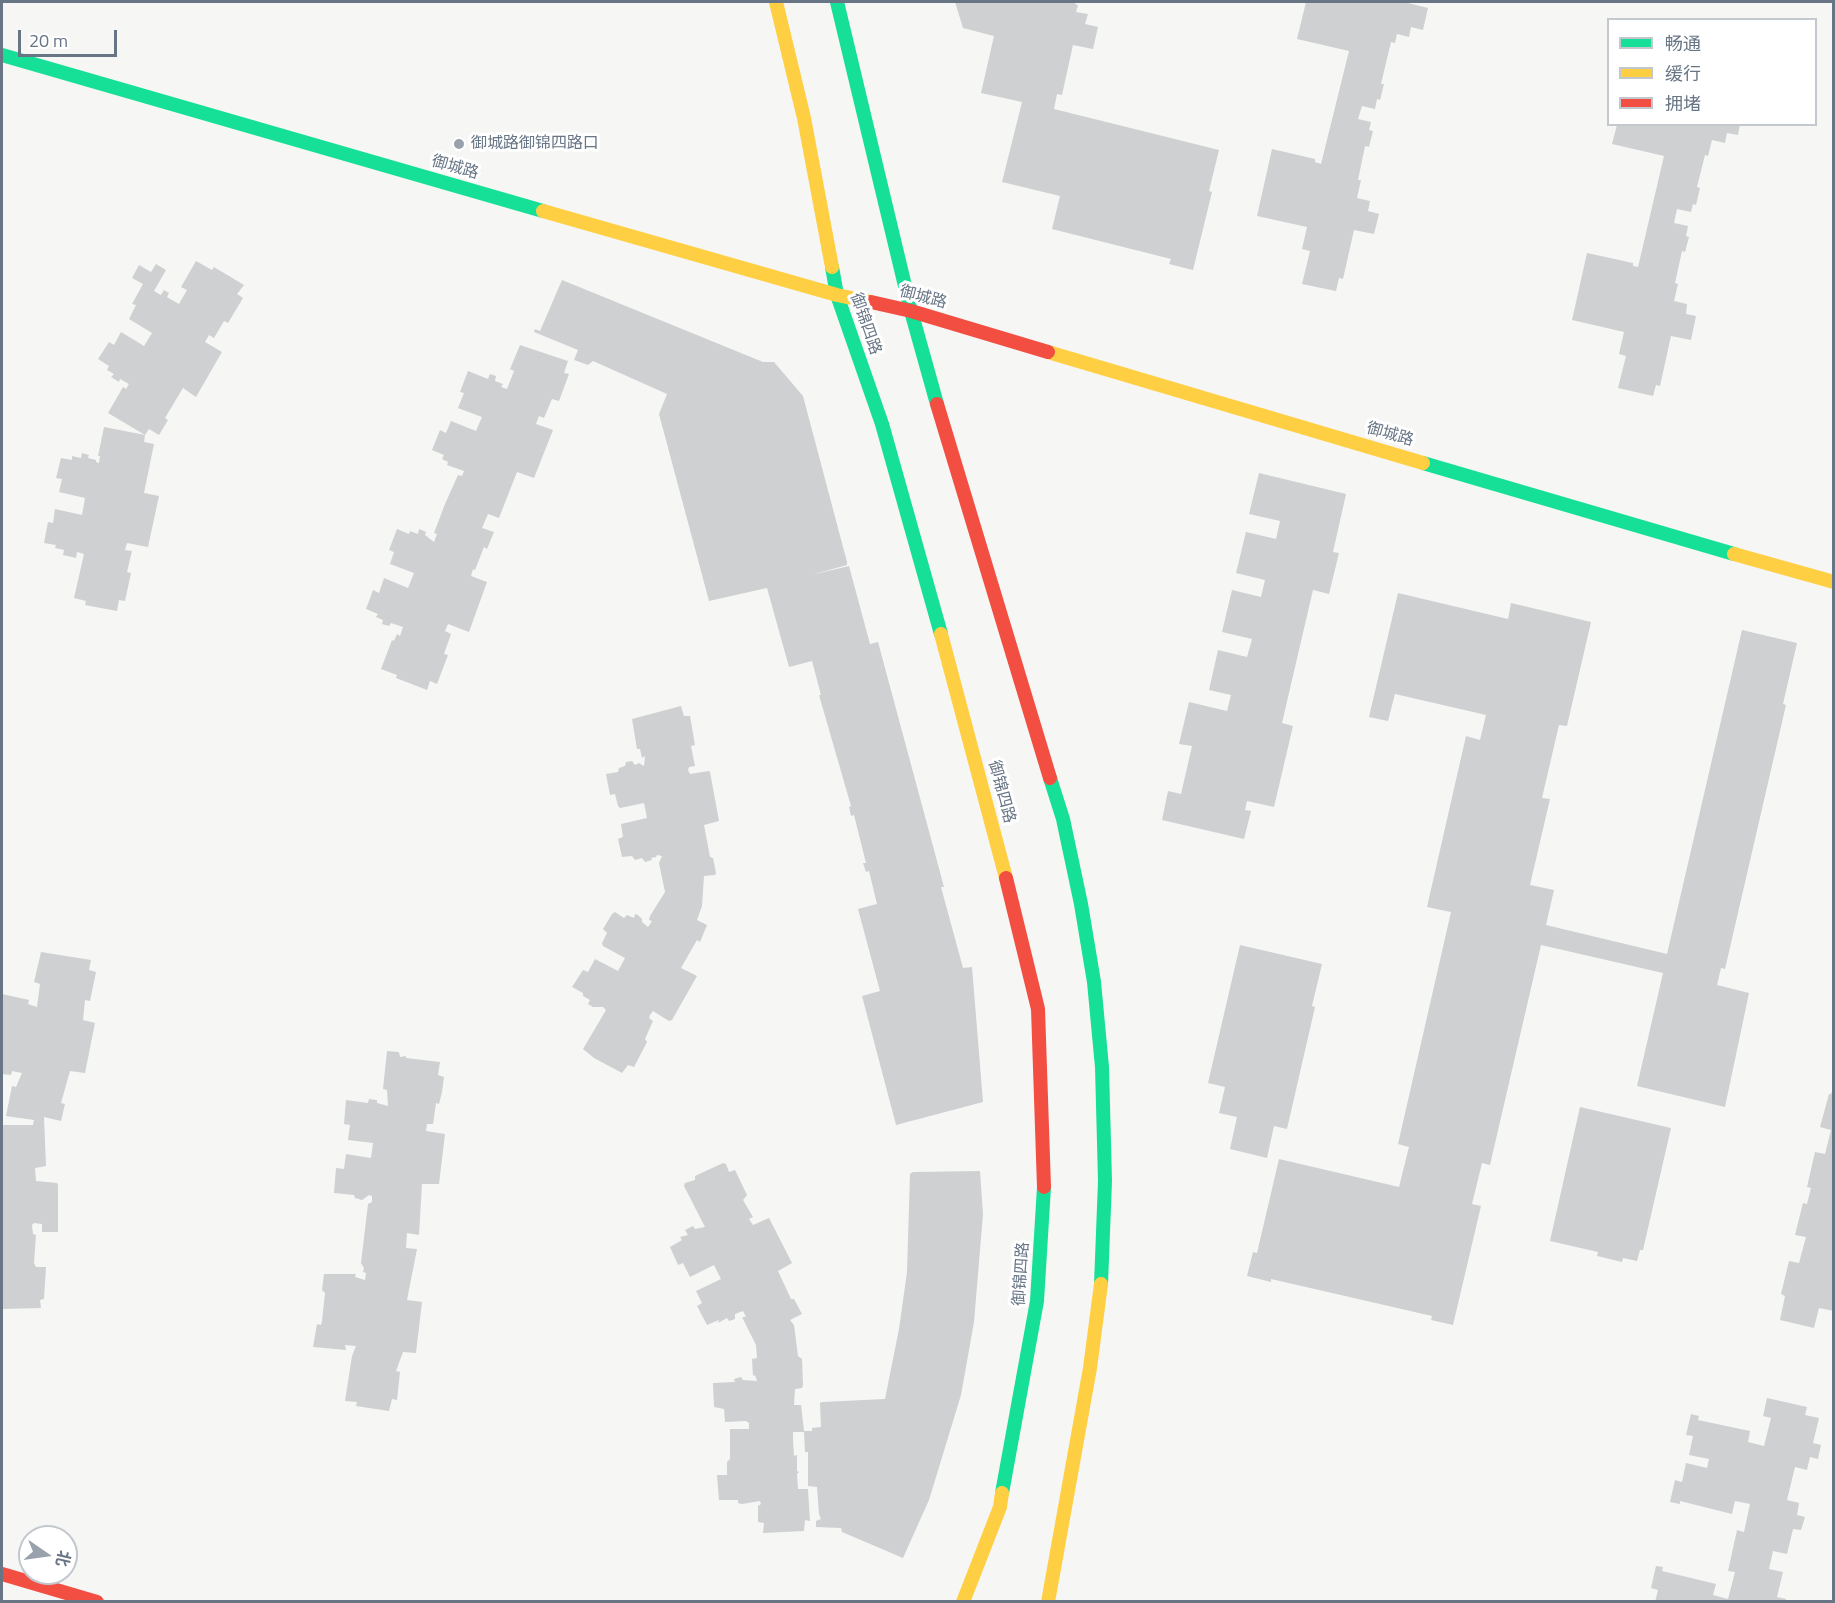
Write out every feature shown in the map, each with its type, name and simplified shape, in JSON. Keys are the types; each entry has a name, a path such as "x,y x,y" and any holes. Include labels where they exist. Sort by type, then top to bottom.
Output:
{"street":[{"name":"御锦四路","path":"776,2 804,118 837,295 882,424 994,828 1038,1009 1045,1172 1037,1301 1000,1507 963,1602"},
{"path":"837,2 911,311 945,431 1063,819 1081,904 1094,982 1102,1067 1105,1181 1102,1275 1090,1368 1048,1602"},
{"name":"御城路","path":"2,55 837,295 911,311 1833,582"},
{"path":"2,1574 97,1602"}],"building":[{"path":"955,2 1076,2 1075,4 1078,5 1076,12 1088,14 1085,24 1098,27 1093,49 1073,45 1062,95 1057,94 1054,109 1219,150 1209,191 1212,192 1193,270 1169,264 1171,259 1052,229 1060,196 1002,182 1022,102 981,93 994,36 963,28"},
{"path":"1306,2 1409,2 1428,8 1423,30 1411,27 1409,37 1397,34 1395,43 1391,42 1381,84 1384,84 1375,109 1362,106 1358,119 1371,122 1369,130 1373,131 1369,147 1365,146 1357,198 1370,201 1368,211 1379,214 1374,234 1354,230 1343,279 1339,278 1336,291 1302,284 1310,251 1302,249 1307,227 1257,216 1272,149 1315,159 1315,162 1321,164 1349,51 1297,39"},
{"path":"1617,126 1740,126 1738,135 1727,133 1725,143 1712,140 1708,156 1705,155 1697,187 1700,188 1696,205 1693,204 1691,212 1677,209 1674,223 1688,226 1686,236 1689,237 1685,252 1682,251 1675,283 1678,284 1674,301 1687,304 1686,314 1696,316 1691,340 1671,336 1660,386 1656,385 1653,396 1618,388 1626,356 1619,354 1624,332 1572,320 1587,253 1633,263 1633,266 1638,267 1664,156 1612,144"},
{"path":"196,261 212,270 214,267 244,285 237,294 243,298 228,323 224,321 214,338 209,335 205,342 222,352 196,397 183,388 165,418 168,420 159,435 149,429 145,435 108,413 123,387 126,389 129,384 111,377 114,374 107,370 109,366 98,359 109,342 114,345 121,332 144,346 152,333 129,319 136,305 132,304 143,284 132,278 139,265 151,272 156,264 166,270 154,291 161,295 164,290 169,293 167,297 179,304 187,290 181,287"},
{"path":"562,280 763,362 774,362 803,396 847,562 847,565 811,575 849,566 870,644 878,642 944,887 941,887 963,968 972,967 983,1102 896,1125 862,996 880,991 858,909 877,904 869,871 866,872 863,863 866,863 854,815 851,816 849,807 851,806 819,695 821,695 812,661 789,667 767,588 709,601 659,414 667,394 593,361 588,365 574,360 578,350 534,332 535,329 540,331"},
{"path":"520,345 568,361 564,373 569,374 559,401 552,399 544,418 539,416 536,424 553,430 534,478 517,472 499,518 488,514 482,528 494,532 487,549 484,547 471,576 487,582 469,632 448,624 445,631 451,634 444,654 448,655 437,684 430,681 427,690 396,678 397,675 381,669 392,640 394,641 397,634 400,636 403,627 391,623 389,626 382,624 383,620 376,617 378,614 366,609 373,590 379,593 384,578 408,588 414,573 390,564 394,552 389,550 397,529 409,534 410,531 418,534 419,529 426,532 425,535 434,542 437,534 434,533 445,504 458,475 462,476 464,471 447,465 448,462 442,459 444,455 432,450 440,430 446,433 451,421 476,431 482,417 458,408 464,393 460,392 468,371 488,379 490,374 496,376 495,381 503,384 501,387 507,389 514,371 510,369"},
{"path":"104,427 145,435 144,442 154,444 144,493 159,496 148,547 127,543 125,550 132,551 127,572 131,573 125,601 119,600 117,611 85,605 86,601 74,598 84,554 77,552 76,558 63,555 64,550 55,548 56,545 44,543 48,522 53,523 55,509 82,515 85,498 59,492 62,479 56,478 61,458 72,460 72,456 81,458 82,453 89,455 88,458 99,463 100,456 98,456"},
{"path":"1259,473 1346,494 1333,552 1339,553 1329,594 1313,590 1282,723 1293,726 1274,807 1247,801 1245,810 1251,811 1244,839 1162,820 1168,791 1181,794 1192,746 1179,744 1189,702 1227,711 1231,695 1209,690 1218,650 1247,657 1252,639 1222,632 1232,590 1261,597 1265,580 1236,573 1246,532 1276,539 1280,521 1249,514"},
{"path":"1398,593 1508,619 1511,603 1591,622 1567,726 1559,725 1542,798 1550,799 1530,885 1554,890 1546,925 1667,954 1742,630 1797,643 1783,704 1786,705 1725,969 1721,968 1717,985 1749,993 1725,1107 1637,1086 1663,973 1541,945 1490,1165 1482,1163 1472,1204 1481,1206 1453,1325 1431,1320 1432,1316 1271,1279 1271,1282 1247,1276 1253,1252 1257,1253 1279,1159 1399,1187 1409,1147 1398,1144 1451,912 1427,907 1466,736 1480,740 1486,715 1395,694 1388,721 1369,717"},
{"path":"681,706 684,716 690,716 695,745 691,746 695,766 689,767 688,770 690,774 710,772 719,821 704,825 710,857 713,858 716,873 704,876 702,906 697,920 707,925 700,942 697,940 681,968 697,976 672,1020 669,1021 653,1011 649,1018 653,1021 645,1039 647,1042 634,1067 628,1065 622,1073 594,1058 583,1049 606,1010 603,1007 593,1007 588,1004 590,1000 572,987 583,970 588,972 595,959 618,971 625,958 603,946 602,943 607,933 603,929 612,914 615,912 624,918 627,915 634,918 635,914 638,915 648,927 652,921 649,920 650,916 665,892 659,863 662,856 657,855 645,862 642,858 635,860 632,856 622,857 618,839 623,837 621,824 647,818 644,803 620,808 618,806 615,794 610,795 606,774 618,772 626,762 632,761 635,765 639,763 644,766 645,756 642,758 640,749 637,749 632,719"},
{"path":"1240,945 1322,964 1312,1006 1315,1007 1287,1129 1274,1126 1267,1158 1230,1149 1237,1117 1219,1113 1225,1087 1208,1083"},
{"path":"41,952 91,960 89,970 96,972 90,1001 85,1000 83,1020 95,1023 85,1073 70,1071 61,1103 65,1104 61,1121 44,1117 46,1166 35,1168 36,1181 58,1185 58,1232 42,1232 42,1224 32,1225 33,1234 36,1235 34,1263 36,1267 46,1267 44,1299 40,1300 41,1308 2,1309 2,1125 33,1125 34,1120 6,1116 12,1086 16,1087 22,1073 12,1071 11,1075 2,1074 2,994 29,1000 28,1004 37,1007 40,984 34,982"},
{"path":"387,1051 399,1052 400,1057 440,1062 438,1075 444,1077 442,1092 439,1104 436,1103 433,1124 427,1124 426,1131 445,1134 439,1184 422,1184 419,1235 407,1233 406,1248 417,1249 407,1300 422,1302 416,1353 403,1352 396,1371 400,1372 397,1400 392,1399 389,1411 356,1406 357,1402 345,1401 352,1356 356,1346 345,1345 346,1350 313,1347 317,1324 321,1325 322,1321 325,1293 322,1290 324,1274 356,1274 355,1277 365,1280 366,1273 363,1272 364,1268 361,1263 368,1204 372,1202 372,1196 369,1195 362,1200 355,1198 354,1195 334,1193 336,1168 344,1169 346,1154 371,1158 373,1143 348,1140 350,1125 344,1124 346,1100 368,1103 369,1099 377,1100 377,1103 388,1106 387,1090 383,1089"},
{"path":"1833,1089 1834,1311 1819,1308 1814,1328 1780,1320 1785,1296 1781,1294 1789,1261 1799,1263 1806,1237 1795,1235 1803,1203 1807,1204 1811,1188 1807,1187 1815,1152 1825,1154 1831,1130 1820,1127 1829,1094"},
{"path":"1580,1107 1671,1128 1643,1250 1640,1250 1637,1261 1623,1258 1622,1262 1597,1256 1598,1252 1550,1241"},
{"path":"723,1163 726,1164 729,1172 735,1170 747,1195 743,1200 753,1217 749,1219 753,1225 769,1218 792,1263 778,1271 791,1299 794,1299 802,1314 790,1320 794,1325 798,1356 802,1359 803,1385 802,1388 795,1389 794,1405 801,1405 804,1431 812,1431 812,1428 821,1427 820,1403 822,1402 885,1399 899,1329 907,1272 910,1174 913,1172 980,1171 983,1214 974,1322 961,1395 929,1500 903,1558 842,1532 841,1528 816,1527 816,1521 821,1519 817,1487 808,1486 808,1452 805,1452 804,1432 793,1432 793,1440 794,1456 797,1455 797,1471 799,1472 797,1474 798,1489 808,1489 810,1521 805,1520 804,1531 763,1533 764,1523 758,1522 760,1501 742,1504 738,1503 738,1500 719,1500 717,1475 727,1475 727,1462 730,1459 730,1429 749,1429 749,1423 746,1421 725,1422 724,1409 714,1407 713,1383 735,1382 734,1379 741,1377 743,1380 757,1381 755,1375 753,1376 752,1359 757,1358 756,1345 742,1317 746,1317 743,1311 735,1314 735,1319 729,1321 727,1318 707,1325 697,1306 702,1303 696,1291 721,1279 714,1265 690,1277 683,1263 678,1265 670,1247 682,1240 680,1237 688,1235 685,1230 693,1226 695,1229 705,1227 684,1186 685,1183 695,1180 695,1176"},
{"path":"1767,1398 1807,1407 1805,1415 1819,1418 1813,1443 1821,1445 1818,1459 1810,1457 1807,1470 1795,1467 1787,1500 1799,1503 1797,1515 1805,1517 1801,1530 1793,1529 1787,1554 1773,1551 1769,1569 1783,1572 1777,1597 1786,1599 1785,1602 1655,1602 1658,1590 1651,1588 1656,1566 1663,1567 1662,1571 1716,1584 1713,1595 1728,1599 1735,1572 1728,1571 1737,1530 1744,1532 1750,1504 1735,1501 1732,1514 1680,1501 1680,1504 1670,1502 1675,1480 1682,1482 1686,1463 1707,1468 1709,1459 1689,1455 1693,1436 1686,1435 1691,1414 1699,1416 1698,1420 1750,1431 1748,1442 1764,1446 1771,1418 1763,1416"}],"traffic: fast":[{"path":"837,2 911,311 937,404"},
{"path":"2,55 543,211"},
{"path":"832,267 837,295 882,424 941,634"},
{"path":"1423,463 1734,554"},
{"path":"1050,778 1063,819 1081,904 1094,982 1102,1067 1105,1181 1101,1284"},
{"path":"1002,1493 1037,1301 1044,1187"}],"traffic: slow":[{"path":"776,2 804,118 832,267"},
{"path":"543,211 837,295 871,302"},
{"path":"1048,352 1423,463"},
{"path":"1734,554 1834,582"},
{"path":"941,634 1006,878"},
{"path":"1048,1602 1090,1368 1101,1284"},
{"path":"963,1602 1000,1507 1002,1493"}],"traffic: jam":[{"path":"871,302 911,311 1048,352"},
{"path":"937,404 1050,778"},
{"path":"1006,878 1038,1009 1044,1187"},
{"path":"2,1574 97,1602"}],"place":[{"name":"御城路御锦四路口","path":"459,144"}]}
